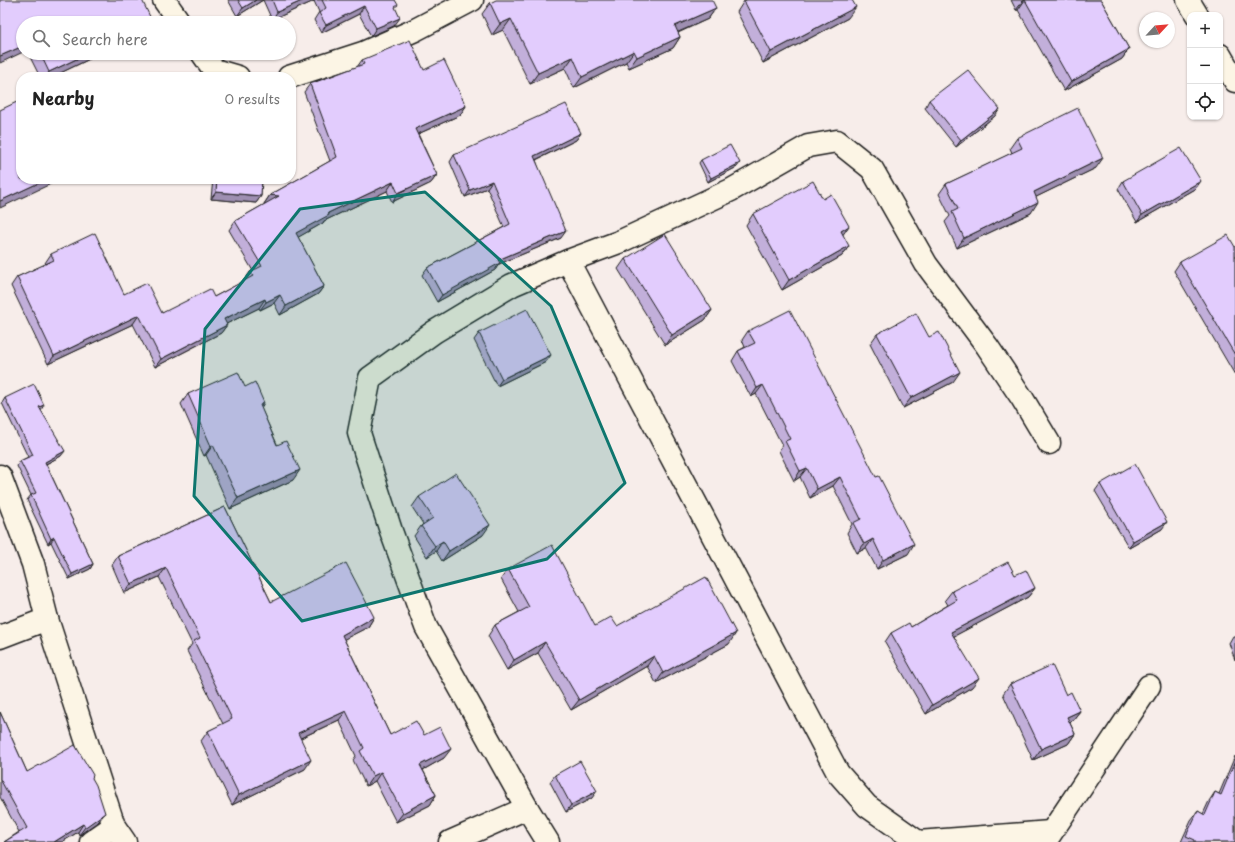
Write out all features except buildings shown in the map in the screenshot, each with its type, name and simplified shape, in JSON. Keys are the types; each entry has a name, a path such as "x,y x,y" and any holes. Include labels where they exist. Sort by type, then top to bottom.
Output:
{"street":[{"path":"164,0 175,16"},
{"path":"1188,0 1195,12"},
{"path":"296,75 363,53 415,30 460,3"},
{"path":"207,60 214,70 221,72"},
{"path":"1223,60 1235,81"},
{"path":"548,842 527,808 426,627 391,531 359,433 370,378 434,332 512,285 568,261 619,242 731,190 808,146 837,141 872,169 926,264 987,346 1022,398 1049,443"},
{"path":"568,261 838,773 867,806 918,842 1047,837 1148,686"},
{"path":"0,476 33,564 46,619 119,834 91,842"},
{"path":"0,637 46,619"},
{"path":"450,842 527,808"}],"highlighted area":[{"path":"425,192 551,306 625,483 547,559 302,621 194,496 205,329 300,209"}]}
